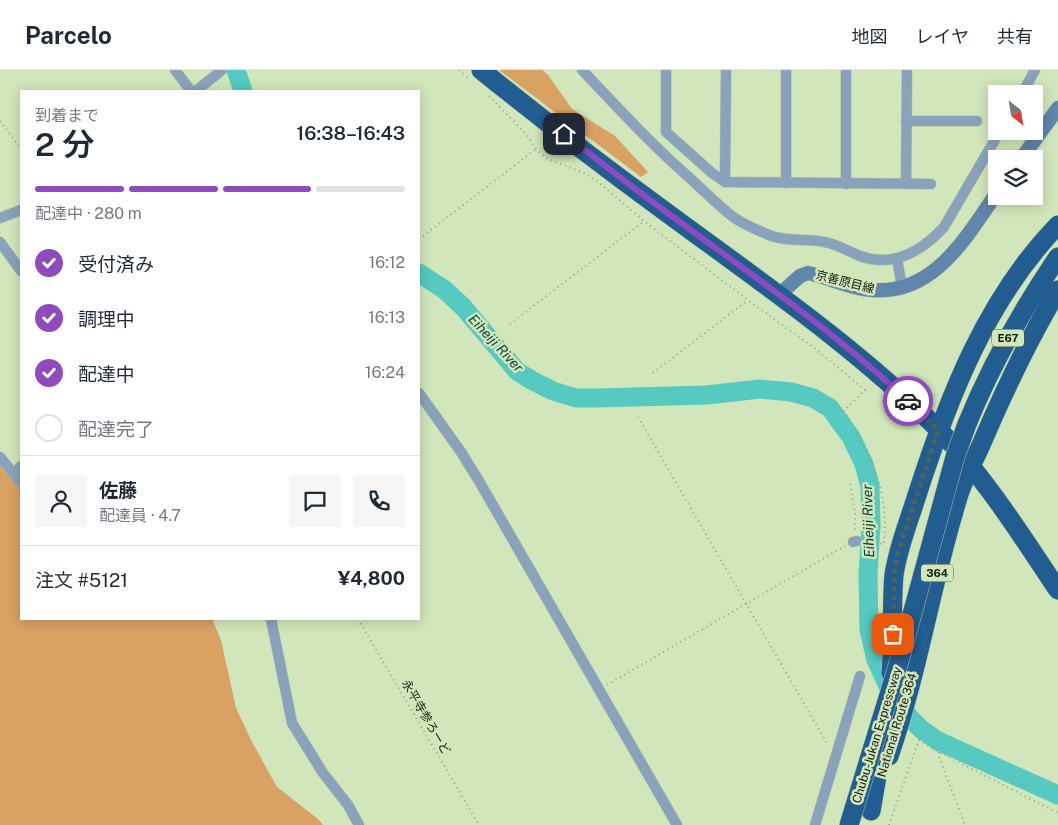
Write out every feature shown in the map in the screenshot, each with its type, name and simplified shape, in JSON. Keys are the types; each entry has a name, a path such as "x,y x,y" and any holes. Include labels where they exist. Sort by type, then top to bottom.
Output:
{"highway":[{"path":"476,75 780,294 866,363 938,430 971,466 1058,590"},
{"name":"National Route 364","path":"893,723 894,580 898,553 938,430 995,308 1022,267 1058,226"},
{"name":"Chubu-Jukan Expressway","path":"849,825 899,662 955,457 967,424 1008,337 1058,257"},
{"name":"National Route 364","path":"868,818 893,723 911,682 957,500 1018,360 1058,290"}],"main road":[{"path":"1028,150 1058,108"},
{"name":"京善原目線","path":"780,294 795,280 808,273 863,289 881,290 902,287 918,281 942,266 955,252 988,205"}],"street":[{"path":"175,70 190,90"},
{"path":"197,90 222,70"},
{"path":"582,70 656,148 733,217 774,237 829,243 862,257 897,259 927,244 944,227 995,140"},
{"path":"666,70 666,132 712,173 725,182 931,184"},
{"path":"725,182 726,70"},
{"path":"786,70 786,183"},
{"path":"846,70 846,184"},
{"path":"906,184 907,70"},
{"path":"1027,85 1035,70"},
{"path":"906,121 978,121"},
{"path":"0,218 20,210"},
{"path":"0,242 20,269"},
{"path":"897,259 902,287"},
{"path":"420,394 456,445 478,481 677,825"},
{"path":"0,457 20,482"},
{"path":"271,620 292,723 313,758 348,805 359,825"},
{"path":"815,825 860,676"}],"path":[{"path":"459,70 476,75"},
{"path":"484,91 526,134 536,149 546,158 584,173 596,181 644,221 748,300 813,346 865,390 844,411 873,463 880,487 886,527 884,544 855,541 599,690"},
{"path":"0,121 20,149"},
{"path":"420,238 536,149"},
{"path":"510,324 644,221"},
{"path":"653,373 748,300"},
{"path":"638,418 837,756"},
{"path":"850,484 855,513 855,541"},
{"name":"永平寺参ろーど","path":"359,620 479,825"},
{"path":"889,825 919,740 1058,812"},
{"path":"939,752 965,825"}],"shaded area":[{"path":"499,70 542,70 548,75 572,109 615,136 648,172 641,177"},
{"path":"0,453 20,477 20,620 212,620 221,640 236,708 252,742 277,787 323,825 0,825"}],"waterway":[{"name":"Eiheiji River","path":"236,70 243,90"},
{"name":"Eiheiji River","path":"420,274 445,290 464,308 517,371 553,391 576,398 598,398 707,395 760,389 791,392 813,398 830,408 851,437 864,464 870,486 869,630 876,660 888,686 909,717 921,729 938,741 1058,795"}],"way so far":[{"path":"893,634 894,575 898,553 938,430 908,401"}],"route":[{"path":"564,134 654,203 780,294 866,363 908,401"}]}
